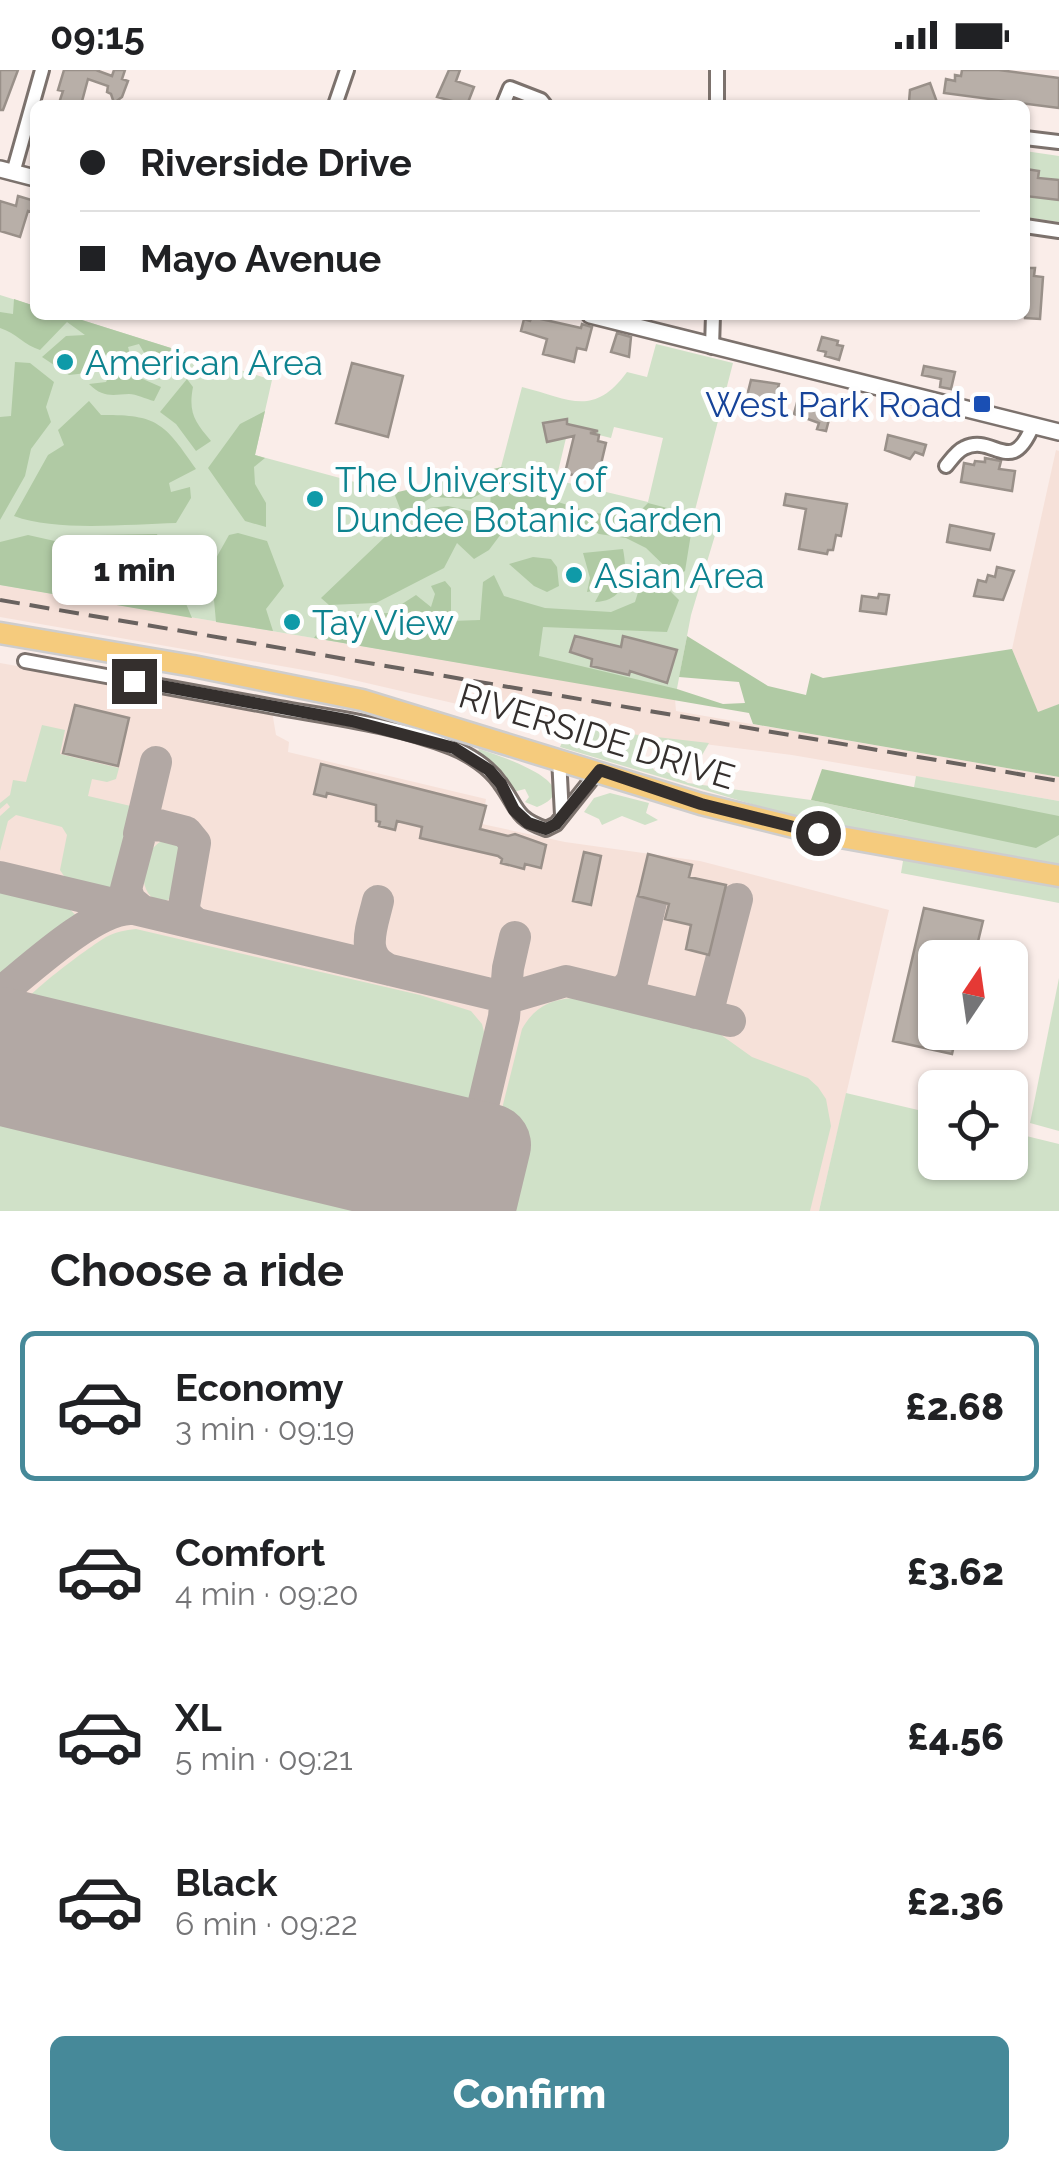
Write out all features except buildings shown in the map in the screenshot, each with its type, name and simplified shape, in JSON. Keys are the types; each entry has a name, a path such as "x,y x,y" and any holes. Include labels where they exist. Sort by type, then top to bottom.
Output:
{"main road":[{"name":"RIVERSIDE DRIVE","path":"0,632 362,700 701,804 818,833 1059,876"}],"street":[{"path":"31,100 42,70"},
{"path":"337,100 347,70"},
{"path":"717,70 717,100"},
{"path":"505,100 510,88 541,100"},
{"path":"6,171 30,104"},
{"path":"1030,139 1059,142"},
{"path":"1030,227 1059,231"},
{"path":"610,320 1059,432"},
{"path":"712,346 713,320"},
{"path":"946,466 970,446 1008,454 1016,451 1035,426"},
{"path":"24,661 352,721 435,742 489,770 514,810 528,823 551,828 600,770"},
{"path":"559,758 562,815"}],"shaded area":[{"path":"1056,450 1059,704 1038,713 1012,649"},
{"path":"0,585 675,699 676,711 1059,777 1059,801 792,755 544,724 332,675 0,617"},
{"path":"0,663 272,711 276,735 289,742 288,752 486,799 482,824 565,842 700,861 889,910 819,1211 0,1211"}],"green space":[{"path":"1030,152 1059,156 1059,222 1030,218"},
{"name":"The University of Dundee Botanic Garden","path":"0,295 30,304 30,320 82,320 272,380 255,455 399,494 501,467 522,387 567,400 591,400 615,386 627,372 647,377 656,344 733,363 694,514 719,522 691,615 675,699 0,585","holes":["564,419 566,425 587,428 587,432 611,438 614,427 663,438 648,502 556,480 566,438 547,442 543,424"]},
{"path":"14,299 30,304 30,320 82,320 171,348 166,371 153,368 139,344 128,347 136,376 161,387 154,401 132,394 103,394 89,384 106,382 118,357 106,355 87,373 69,375 42,357 66,336 85,335 67,322 40,350 0,328 0,312 13,314"},
{"path":"15,362 30,363 54,382 46,407 51,422 31,449 25,476 0,520 0,417 11,416"},
{"path":"187,379 193,387 194,417 211,441 196,451 176,424 160,412"},
{"path":"89,401 101,415 136,417 158,425 196,469 169,483 171,492 190,487 191,498 176,523 72,526 14,516 48,455 64,445 58,430"},
{"path":"265,411 255,455 265,458 254,467 255,484 266,503 266,527 245,521 208,468 240,424"},
{"path":"502,467 542,497 593,513 635,516 648,503 694,515 685,571 676,577 646,548 626,538 599,534 572,520 537,512 510,520 490,510 491,488 471,499 432,497 403,516 394,493"},
{"path":"448,506 475,512 501,534 489,550 474,559 457,543 444,568 376,603 329,605 321,598 386,536 415,523 429,508"},
{"path":"238,533 267,541 284,586 266,609 273,631 216,622 211,567 229,535"},
{"path":"157,534 192,618 0,585 0,542 28,535 77,546 98,535"},
{"path":"623,549 625,577 619,592 595,602 602,589 587,592 590,578 583,553"},
{"path":"533,557 551,559 557,567 559,586 547,592 509,564"},
{"path":"637,558 679,600 667,632 543,627 539,656 723,704 745,703 739,682 679,677 687,636 768,686 806,695 811,673 823,678 1012,649 1038,712 1059,704 1059,777 753,724 749,713 314,638 329,617 388,613 416,595 431,607 435,594 431,586 445,581 451,588 451,621 480,620 483,582 494,575 504,596 545,608 611,612 635,602 641,583"},
{"path":"42,725 65,730 60,754 119,768 116,779 92,779 88,796 135,807 119,880 102,894 72,888 60,870 67,835 62,827 16,815 8,821 0,851 0,816 10,807 7,803 0,809 0,803 10,795 13,780 26,782"},
{"path":"569,727 709,743 701,757 686,760 649,742 642,755 655,771 667,772 688,783 811,800 908,821 916,776 1059,801 1059,866 808,821 560,747"},
{"path":"479,749 547,780 554,789 551,798 537,807 525,802 529,797 525,789 513,792 505,775 477,753"},
{"path":"822,769 1059,816 1059,835 1036,848 811,800"},
{"path":"610,793 649,803 646,813 658,820 645,825 622,816 602,825 599,819 584,812 594,798"},
{"path":"168,839 182,845 189,858 181,891 163,903 147,891 144,870 151,850"},
{"path":"897,856 1059,887 1059,903 901,873 903,861"},
{"path":"0,891 68,907 78,918 0,981"},
{"path":"136,929 420,995 471,1011 484,1032 473,1096 456,1120 444,1129 428,1133 20,1035 14,1017 30,996 106,937"},
{"path":"1059,978 1059,1131 1030,1123"},
{"path":"573,998 717,1032 752,1057 808,1078 826,1099 831,1126 810,1211 0,1211 0,1088 478,1204 522,1029 543,1006"},
{"path":"846,1093 918,1110 918,1180 1028,1180 1028,1136 1059,1144 1059,1211 819,1211"}],"taxiway":[{"path":"139,834 156,762"},
{"path":"141,910 130,901 126,889 141,832 159,825 186,832 195,843 184,906 186,915 195,923"},
{"path":"0,877 491,994 515,996 566,981 730,1021"},
{"path":"696,1013 709,1007 737,899"},
{"path":"378,901 371,949 380,964 390,970"},
{"path":"615,993 625,990 632,981 651,902"},
{"path":"0,993 98,919 130,909"},
{"path":"468,1169 504,1017 515,937"},
{"path":"0,1045 15,1057 54,1069"}],"runway":[{"path":"0,1028 490,1145 477,1199 0,1084"}],"railway":[{"path":"0,600 1059,781"}],"place":[{"name":"American Area","path":"65,362"},
{"name":"West Park Road","path":"982,404"},
{"name":"The University of Dundee Botanic Garden","path":"315,499"},
{"name":"Asian Area","path":"574,575"},
{"name":"Tay View","path":"292,622"}],"route":[{"path":"134,681 352,721 454,748 489,770 514,810 528,823 546,829 556,824 600,770 701,804 818,833"}]}
